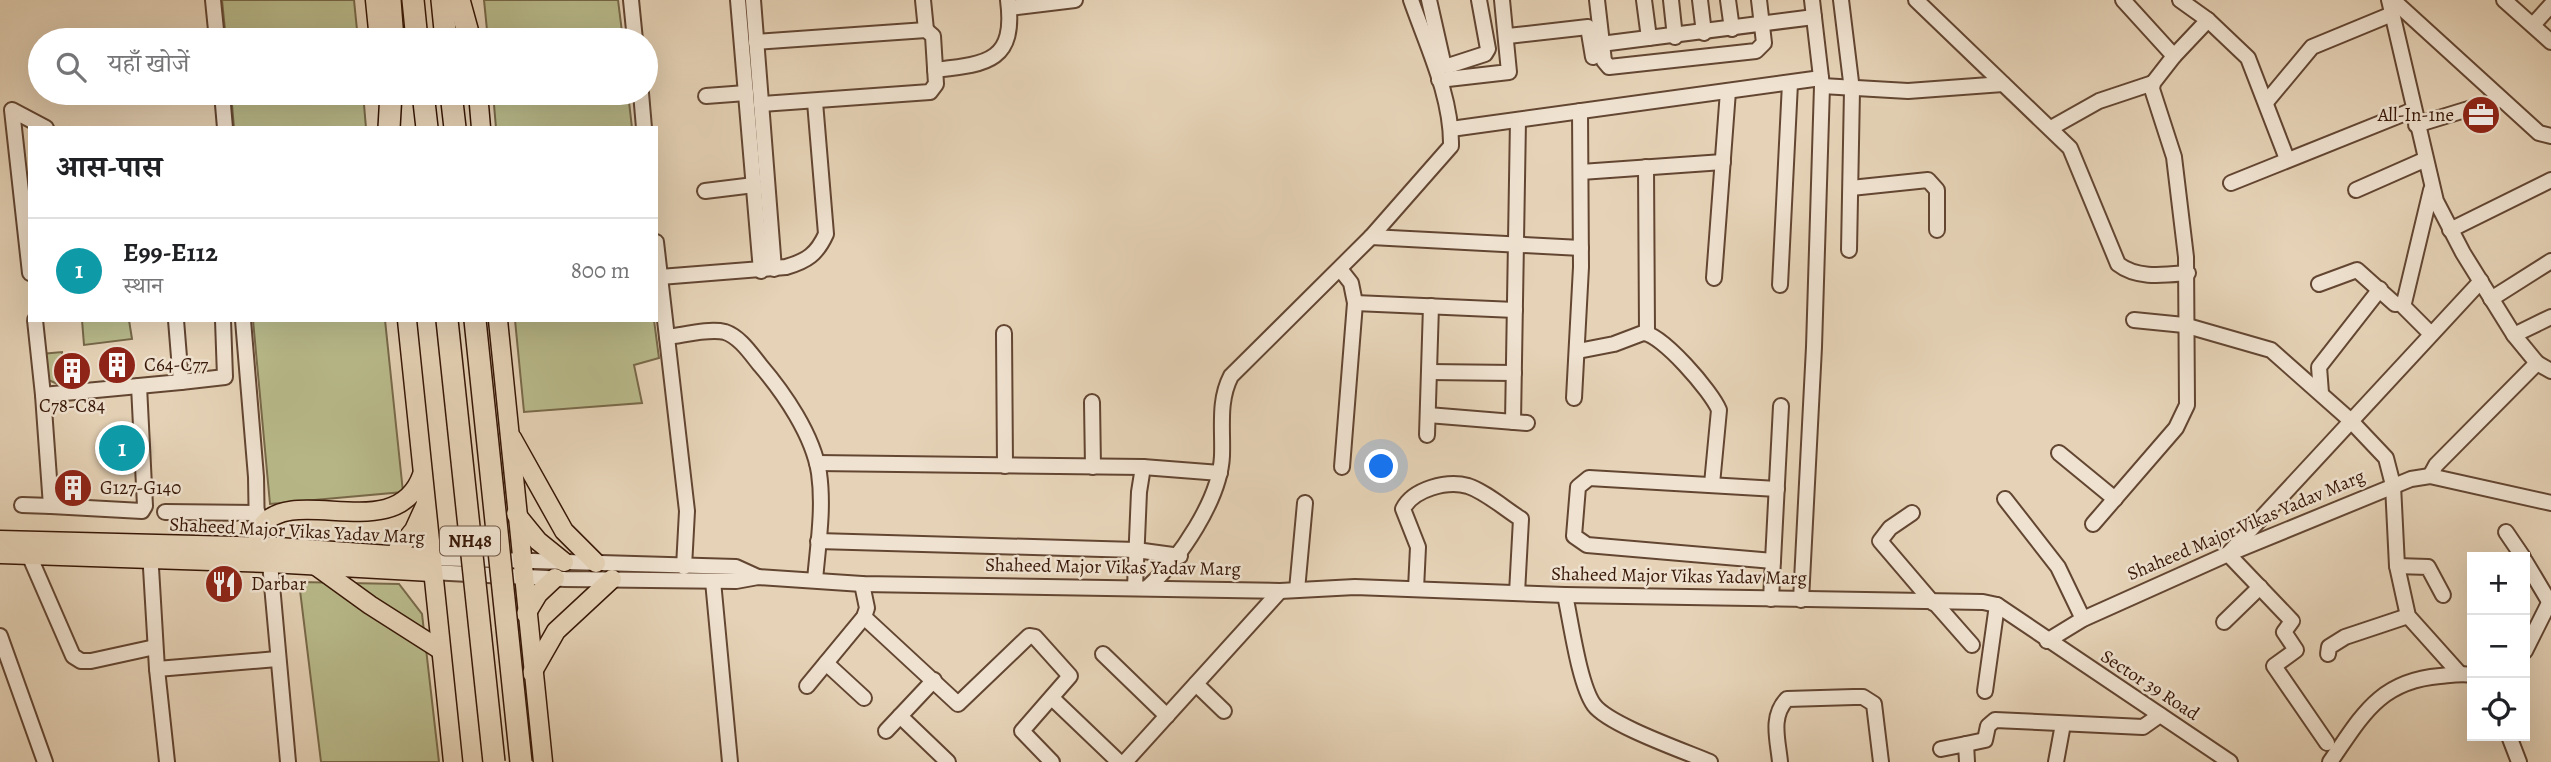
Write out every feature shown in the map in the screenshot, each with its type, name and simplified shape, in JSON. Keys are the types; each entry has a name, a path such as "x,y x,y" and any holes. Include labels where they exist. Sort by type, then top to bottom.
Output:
{"highway":[{"path":"390,0 392,28"},
{"path":"413,0 416,28"},
{"path":"442,0 445,28"},
{"path":"459,0 467,28"},
{"path":"388,126 390,105"},
{"path":"424,105 426,126"},
{"path":"452,105 455,126"},
{"name":"NH48","path":"447,322 494,762"},
{"name":"NH48","path":"475,322 521,762"}],"main road":[{"path":"374,0 378,28"},
{"path":"469,0 470,28"},
{"path":"385,105 388,126"},
{"path":"479,105 481,126"},
{"path":"407,322 439,649 453,762"},
{"path":"499,322 521,567 543,762"},
{"path":"509,432 564,531 596,563"},
{"path":"256,547 261,528 278,514 394,507 413,495 422,474"},
{"path":"425,506 414,530 393,563 418,581 435,603"},
{"path":"516,514 538,541 564,562"},
{"name":"Shaheed Major Vikas Yadav Marg","path":"0,540 316,566 393,563"},
{"name":"Shaheed Major Vikas Yadav Marg","path":"0,554 151,553 256,547 431,565"},
{"path":"316,566 370,605 439,649"},
{"path":"526,614 538,594 555,578"},
{"path":"532,673 556,631 612,579"}],"street":[{"path":"213,0 216,28"},
{"path":"631,0 634,28"},
{"path":"738,0 754,185 768,270"},
{"path":"753,0 761,104 768,270"},
{"path":"761,104 924,94 934,90 933,36 926,30 923,0"},
{"path":"935,70 980,65 990,60 1011,31 1009,4 1067,0"},
{"path":"1143,467 1136,550 1142,587 1180,556 1220,473 1222,401 1231,376 1371,237 1446,155 1451,146 1451,129 1439,79 1411,0"},
{"path":"1429,0 1443,62 1448,66 1485,54 1488,50 1479,0"},
{"path":"1439,79 1509,72 1508,36 1502,0"},
{"path":"1597,0 1597,51"},
{"path":"1644,0 1649,38"},
{"path":"1671,0 1675,37"},
{"path":"1700,0 1704,33"},
{"path":"1728,0 1732,29"},
{"path":"1508,36 1588,27 1597,51 1609,67 1756,51 1764,43 1759,0"},
{"path":"1801,600 1814,347 1821,82 1812,0"},
{"path":"1841,0 1852,90 1849,250"},
{"path":"1916,0 2070,148 2118,264 2125,270 2152,275 2188,273"},
{"path":"2123,0 2174,56"},
{"path":"2180,0 2208,20 2248,58 2267,101 2287,159"},
{"path":"2504,0 2551,42"},
{"path":"2267,101 2312,47 2391,5"},
{"path":"2391,5 2539,133 2551,136"},
{"path":"2391,5 2431,190 2450,230 2514,335 2536,363 2551,371"},
{"path":"2533,25 2551,5"},
{"path":"1597,51 1649,38 1675,37 1814,16"},
{"path":"2093,524 2184,416 2187,405 2184,325 2188,273 2174,157 2152,94 2153,83 2208,20"},
{"path":"757,42 926,30"},
{"path":"1451,129 1790,83 1821,82 1852,90 1908,91 2003,84"},
{"path":"1780,285 1790,83"},
{"path":"2051,128 2098,100 2153,83"},
{"path":"1714,278 1728,91"},
{"path":"706,96 746,93"},
{"path":"2416,125 2501,99"},
{"path":"660,277 768,270 805,262 819,249 826,234 815,102"},
{"path":"223,105 225,126"},
{"path":"642,105 644,126"},
{"path":"6,108 42,126"},
{"path":"6,108 28,259"},
{"path":"2231,183 2413,110"},
{"path":"1574,398 1581,248 1580,111"},
{"path":"1428,415 1520,423 1514,373 1518,120"},
{"path":"2356,190 2424,160"},
{"path":"1581,172 1723,162"},
{"path":"1646,167 1647,332 1706,388 1719,410 1712,484"},
{"path":"1851,188 1928,180 1937,190 1937,230"},
{"path":"2450,230 2551,180"},
{"path":"705,191 754,185"},
{"path":"2402,304 2408,297 2431,190"},
{"path":"1371,237 1581,248"},
{"path":"658,260 687,511 684,566"},
{"path":"2491,299 2551,261"},
{"path":"1340,269 1351,283 1355,303 1342,467"},
{"path":"2319,284 2357,270 2395,304 2402,304 2431,334"},
{"path":"2327,743 2274,666 2296,650 2284,632 2292,621 2228,554 2481,281"},
{"path":"2321,393 2319,367 2380,289"},
{"path":"1355,303 1515,310"},
{"path":"1427,435 1432,306"},
{"path":"2514,335 2551,317"},
{"path":"2134,320 2184,325 2271,350 2350,420 2386,458 2393,485 2397,566 2408,616 2466,674"},
{"path":"35,322 51,506"},
{"path":"176,322 181,382"},
{"path":"43,395 225,377 223,322"},
{"path":"243,322 258,513 256,547"},
{"path":"667,337 721,331 735,337 765,371 789,405 817,463 821,509 815,580"},
{"path":"1578,351 1614,344 1647,332"},
{"path":"1004,333 1005,466"},
{"path":"2430,476 2436,465 2536,363"},
{"path":"1429,372 1514,373"},
{"path":"22,505 145,510 139,386"},
{"path":"1092,402 1093,467"},
{"path":"1770,599 1782,406"},
{"path":"2059,453 2115,499"},
{"path":"817,463 1143,467 1220,473"},
{"name":"Shaheed Major Vikas Yadav Marg","path":"2047,641 2083,619 2228,554 2393,485 2430,476 2551,503"},
{"path":"1773,561 1587,545 1574,536 1578,488 1589,478 1777,489"},
{"path":"1416,589 1418,547 1404,509 1407,501 1434,486 1468,486 1521,519 1517,593"},
{"path":"2005,499 2058,567 2083,619"},
{"path":"1297,590 1305,503"},
{"path":"166,512 258,513"},
{"path":"1912,513 1890,528 1880,541 1972,645"},
{"path":"2506,532 2519,552"},
{"path":"818,541 1136,550 1180,556"},
{"path":"151,553 156,669 167,762"},
{"path":"29,555 73,656 90,662 155,647"},
{"name":"Shaheed Major Vikas Yadav Marg","path":"431,565 521,567 564,562 736,567 758,577"},
{"path":"270,563 288,762"},
{"path":"2397,566 2428,568 2443,595"},
{"name":"Shaheed Major Vikas Yadav Marg","path":"521,567 555,578 713,581 758,577 862,584 1280,591 1355,587 1565,596 1983,602 1997,605"},
{"path":"2530,569 2550,601 2530,641"},
{"path":"713,581 730,762"},
{"path":"807,687 864,617 867,608 862,584"},
{"path":"2224,622 2260,587"},
{"path":"1125,762 1280,591"},
{"path":"1565,596 1586,685 1598,709 1622,724 1710,762"},
{"path":"1985,691 1997,605 2047,641"},
{"path":"2328,654 2329,647 2345,637 2408,616"},
{"path":"864,617 934,680 956,704 962,703 1025,639 1032,636 1070,676 1022,732 1052,762"},
{"path":"0,636 45,762"},
{"name":"Sector 39 Road","path":"2047,641 2231,762"},
{"path":"1103,654 1167,716"},
{"path":"156,669 277,659"},
{"path":"826,663 863,698"},
{"path":"2330,762 2374,701 2387,690 2427,677 2466,674"},
{"path":"886,731 934,680"},
{"path":"1196,684 1224,711"},
{"path":"1780,762 1776,720 1777,713 1787,699 1863,697 1874,705 1881,762"},
{"path":"1052,698 1119,762"},
{"path":"1941,748 1985,740 1988,726 1995,720 2143,727 2160,715"},
{"path":"900,716 948,762"},
{"path":"2056,762 2063,724"},
{"path":"2510,741 2519,762"},
{"path":"1966,744 1967,762"}],"green space":[{"path":"222,0 354,0 357,28 225,28"},
{"path":"484,0 618,0 622,28 487,28"},
{"path":"232,105 364,105 366,126 234,126"},
{"path":"494,105 629,105 632,126 496,126"},
{"path":"82,322 129,322 132,339 84,345"},
{"path":"253,322 385,322 403,492 270,504"},
{"path":"515,322 654,322 659,358 634,365 642,403 524,412"},
{"path":"62,352 64,387 44,378 41,354"},
{"path":"299,582 399,584 422,614 439,762 321,762"}],"place":[{"name":"All-In-1ne","path":"2481,115"},
{"name":"C64-C77","path":"117,365"},
{"name":"C78-C84","path":"72,371"},
{"name":"E99-E112","path":"122,448"},
{"name":"G127-G140","path":"73,488"},
{"name":"Darbar","path":"224,584"}]}
